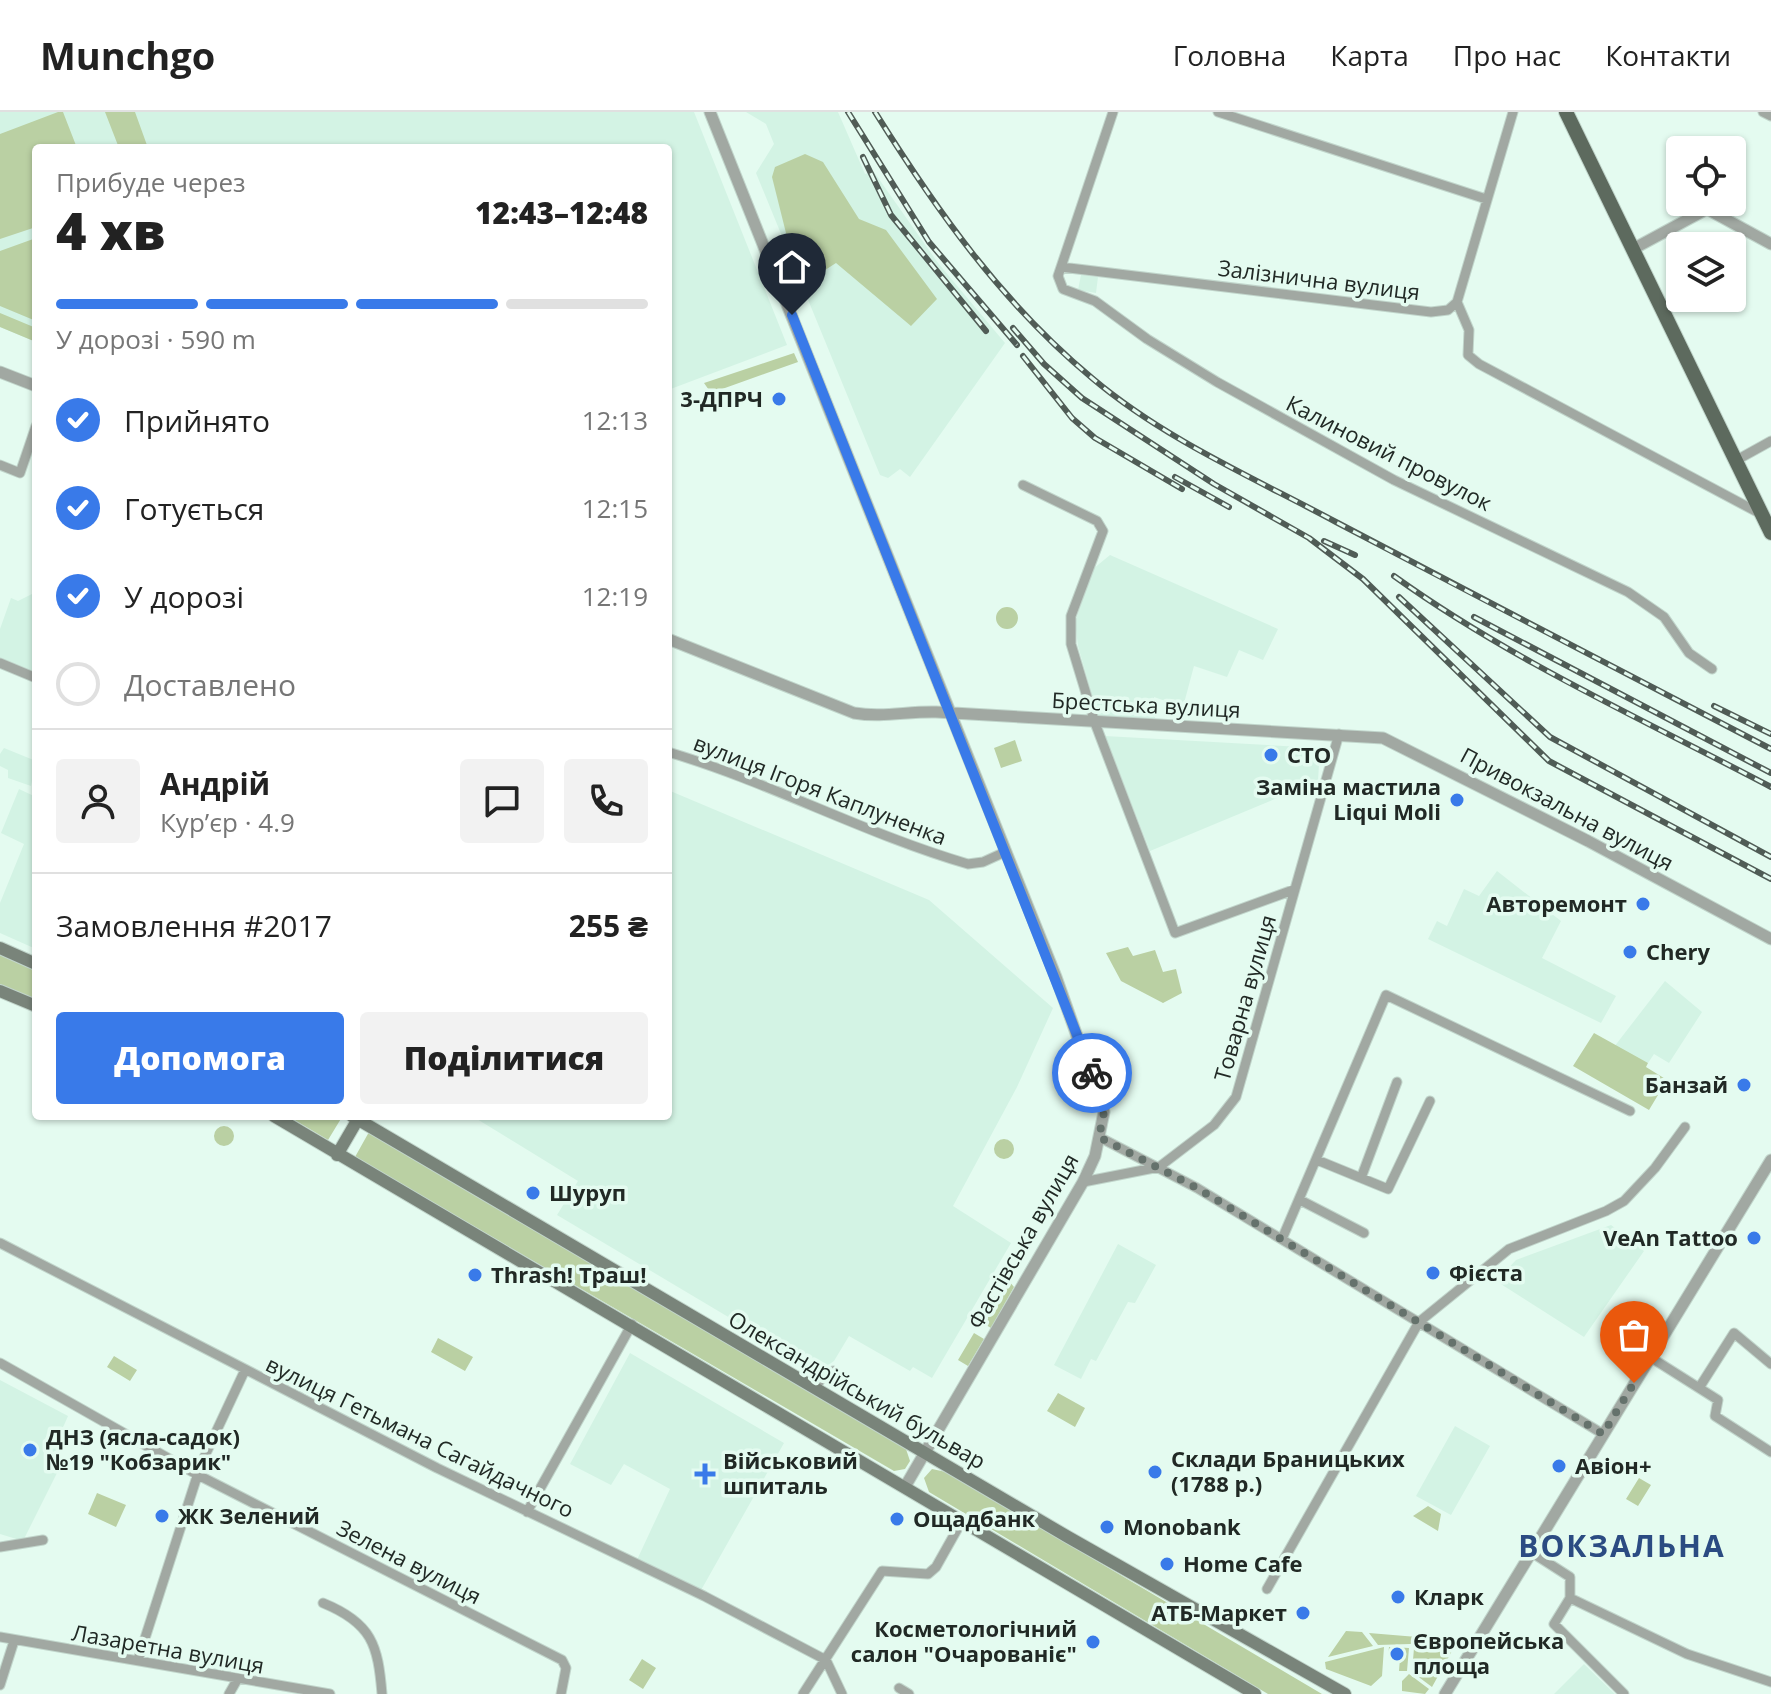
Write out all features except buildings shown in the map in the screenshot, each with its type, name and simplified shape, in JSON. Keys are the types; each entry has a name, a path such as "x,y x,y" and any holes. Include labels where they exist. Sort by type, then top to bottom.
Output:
{"main road":[{"path":"1566,112 1735,461 1767,517 1771,533"},
{"path":"0,948 32,962"},
{"path":"0,991 32,1004"},
{"path":"280,1120 906,1485 1255,1694"},
{"path":"337,1155 354,1120"},
{"name":"Олександрійський бульвар","path":"358,1120 924,1452 1345,1694"}],"street":[{"name":"Фастівська вулиця","path":"710,112 951,712 1097,1086 1104,1112 1083,1182 906,1485"},
{"path":"1061,267 1113,112"},
{"path":"1218,112 1486,199"},
{"path":"1513,112 1457,302 1469,330 1468,355 1479,364 1767,517"},
{"path":"1763,112 1771,116"},
{"path":"1633,249 1707,209 1771,244"},
{"name":"Залізнична вулиця","path":"1061,267 1431,312 1448,310 1457,302"},
{"name":"Калиновий провулок","path":"1061,267 1058,276 1063,289 1095,301 1147,339 1229,389 1394,480 1628,592 1664,617 1689,653 1712,669"},
{"path":"0,372 32,384"},
{"path":"0,465 20,473 32,438"},
{"path":"1735,461 1771,441"},
{"path":"1023,485 1097,521 1103,531 1071,616 1071,644 1095,723 1175,933 1293,890"},
{"name":"Брестська вулиця","path":"672,641 854,713 878,717 913,711 951,712 1095,723 1339,734"},
{"path":"0,663 32,676"},
{"name":"Товарна вулиця","path":"1083,1182 1159,1167 1214,1125 1236,1097 1339,734"},
{"name":"Привокзальна вулиця","path":"1339,734 1383,738 1402,745 1771,939"},
{"name":"вулиця Ігоря Каплуненка","path":"672,753 708,762 873,832 968,864 983,862 1005,852"},
{"path":"1282,1239 1386,995 1630,1111"},
{"path":"1361,1178 1397,1082"},
{"path":"1317,1160 1388,1189 1430,1101"},
{"path":"1267,1589 1419,1322 1509,1249 1624,1201 1647,1177 1685,1127"},
{"path":"1099,1137 1159,1167 1282,1239 1603,1434"},
{"path":"1445,1694 1771,1160"},
{"path":"1300,1200 1364,1233"},
{"name":"вулиця Гетьмана Сагайдачного","path":"0,1243 245,1370 527,1512 704,1596 826,1660"},
{"path":"527,1512 632,1324"},
{"path":"1699,1388 1734,1333 1771,1364"},
{"path":"1650,1357 1718,1400 1715,1416 1771,1452"},
{"name":"Зелена вулиця","path":"0,1363 198,1475 562,1660 566,1668 561,1694"},
{"path":"138,1660 198,1475 245,1370"},
{"path":"815,1388 821,1379 833,1371"},
{"path":"803,1694 882,1571 928,1574 936,1567 963,1519"},
{"path":"0,1547 43,1540"},
{"path":"1531,1552 1570,1577 1570,1598 1554,1624 1624,1694"},
{"path":"1570,1598 1687,1654 1771,1682"},
{"path":"323,1603 361,1625 377,1648 382,1694"},
{"name":"Лазаретна вулиця","path":"0,1637 330,1694"},
{"path":"0,1685 14,1641"},
{"path":"826,1660 842,1694"},
{"path":"229,1694 237,1680"},
{"path":"899,1688 909,1694"}],"shaded area":[{"path":"0,112 694,112 787,345 672,388 672,144 32,144 32,340 0,327"},
{"path":"746,112 838,112 865,174 874,172 938,263 1005,343 910,477 900,469 888,478 880,475 756,173 774,144 766,124"},
{"path":"1081,275 1098,277 1096,293 1078,290"},
{"path":"1110,555 1278,629 1263,660 1239,650 1227,677 1194,666 1183,707 1154,697 1155,718 1098,716 1078,646 1075,622 1093,569"},
{"path":"32,594 32,672 0,659 0,629 11,598 18,601"},
{"path":"1105,736 1320,748 1318,781 1150,851"},
{"path":"4,748 32,759 31,786 8,778 8,770 0,766 0,754"},
{"path":"19,789 32,795 32,947 0,933 0,903 24,844 1,833"},
{"path":"672,792 929,900 1053,1008 1017,1087 953,1206 1011,1243 932,1378 913,1367 910,1371 849,1336 834,1361 819,1371 557,1215 578,1181 479,1120 672,1120"},
{"path":"1497,871 1561,921 1542,958 1616,996 1601,1023 1428,939 1437,921 1447,926 1464,889 1479,896"},
{"path":"1665,981 1702,1012 1669,1063 1654,1054 1648,1063 1614,1047"},
{"path":"1611,1225 1644,1251 1584,1337 1496,1281 1516,1260"},
{"path":"1118,1244 1156,1265 1135,1303 1128,1302 1096,1361 1091,1359 1081,1379 1054,1365"},
{"name":"Військовий шпиталь","path":"630,1353 784,1443 700,1592 636,1562 670,1489 624,1464 611,1485 570,1464"},
{"name":"ДНЗ (ясла-садок) №19 \"Кобзарик\"","path":"0,1380 68,1416 61,1432 59,1469 23,1541 0,1534"},
{"path":"1455,1426 1490,1446 1451,1515 1416,1496"},
{"path":"1584,1664 1615,1694 1554,1694"}],"green space":[{"path":"63,112 75,144 32,144 32,228 0,239 0,134"},
{"path":"105,112 135,112 147,144 117,144"},
{"path":"805,154 823,162 859,219 886,230 937,299 911,326 836,263 822,272 807,266 797,242 789,245 772,177 775,167"},
{"path":"32,239 32,319 0,306 0,251"},
{"path":"0,313 32,326 32,340 0,327"},
{"path":"794,353 798,362 711,393 704,383"},
{"path":"1007,607 1015,610 1018,618 1015,626 1007,629 999,626 996,618 999,610"},
{"path":"1015,740 1022,761 1001,768 994,748"},
{"path":"1128,947 1133,956 1155,950 1163,972 1176,969 1182,993 1163,1003 1121,981 1106,953"},
{"path":"0,955 32,969 32,998 0,984"},
{"path":"1594,1033 1648,1063 1646,1067 1667,1080 1649,1110 1573,1066"},
{"path":"295,1120 340,1120 328,1140"},
{"path":"224,1126 231,1129 234,1136 231,1143 224,1146 217,1143 214,1136 217,1129"},
{"path":"369,1132 906,1449 910,1461 905,1469 894,1471 355,1157"},
{"path":"1004,1139 1011,1142 1014,1149 1011,1156 1004,1159 997,1156 994,1149 997,1142"},
{"path":"1003,1281 1009,1281 1014,1287 991,1328 981,1322"},
{"path":"974,1333 984,1339 968,1366 958,1360"},
{"path":"438,1338 473,1357 465,1371 431,1352"},
{"path":"114,1356 137,1370 130,1381 107,1367"},
{"path":"1058,1393 1085,1408 1075,1427 1047,1411"},
{"path":"932,1469 946,1472 1322,1694 1268,1694 929,1492 924,1478"},
{"path":"1639,1478 1651,1485 1638,1506 1626,1499"},
{"path":"97,1493 126,1505 116,1527 88,1514"},
{"path":"1428,1506 1441,1514 1438,1531 1413,1516"},
{"path":"1346,1631 1362,1632 1373,1646 1328,1657"},
{"path":"1369,1633 1429,1638 1410,1644 1378,1645"},
{"path":"1434,1641 1447,1642 1453,1649 1432,1687 1412,1672 1414,1648"},
{"path":"1384,1647 1382,1676 1371,1686 1326,1669 1325,1662"},
{"path":"1389,1647 1409,1648 1407,1671 1399,1671 1400,1658 1388,1657"},
{"path":"642,1659 656,1668 643,1689 629,1680"},
{"path":"1409,1674 1429,1689 1425,1694 1402,1691 1402,1681"}],"railway":[{"path":"848,112 929,242 1017,345"},
{"path":"875,112 922,185 1000,287 1059,349 1120,400 1210,456 1771,749"},
{"path":"863,157 891,215 986,331"},
{"path":"1013,328 1044,364 1082,398 1214,484 1309,538 1363,579 1549,761 1771,879"},
{"path":"1023,356 1072,418 1095,438 1182,489"},
{"path":"1175,477 1229,507"},
{"path":"1324,541 1355,555"},
{"path":"1394,576 1531,662 1771,787"},
{"path":"1399,597 1550,737 1771,857"},
{"path":"1474,617 1771,773"},
{"path":"1714,706 1771,734"}],"way so far":[{"path":"1092,1073 1104,1112 1099,1137 1197,1188 1603,1434 1634,1383"}],"place":[{"name":"3-ДПРЧ","path":"779,399"},
{"name":"СТО","path":"1271,755"},
{"name":"Заміна мастила Liqui Moli","path":"1457,800"},
{"name":"Авторемонт","path":"1643,904"},
{"name":"Chery","path":"1630,952"},
{"name":"Банзай","path":"1744,1085"},
{"name":"Шуруп","path":"533,1193"},
{"name":"VeAn Tattoo","path":"1754,1238"},
{"name":"Фієста","path":"1433,1273"},
{"name":"Thrash! Траш!","path":"475,1275"},
{"name":"ДНЗ (ясла-садок) №19 \"Кобзарик\"","path":"30,1450"},
{"name":"Авіон+","path":"1559,1466"},
{"name":"Склади Браницьких (1788 р.)","path":"1155,1472"},
{"name":"Військовий шпиталь","path":"705,1474"},
{"name":"ЖК Зелений","path":"162,1516"},
{"name":"Ощадбанк","path":"897,1519"},
{"name":"Monobank","path":"1107,1527"},
{"name":"Home Cafe","path":"1167,1564"},
{"name":"Кларк","path":"1398,1597"},
{"name":"АТБ-Маркет","path":"1303,1613"},
{"name":"Косметологічний салон \"Очарованіє\"","path":"1093,1642"},
{"name":"Європейська площа","path":"1397,1654"}],"district":[{"name":"ВОКЗАЛЬНА","path":"1622,1547"}],"route":[{"path":"792,315 1092,1073"}]}
